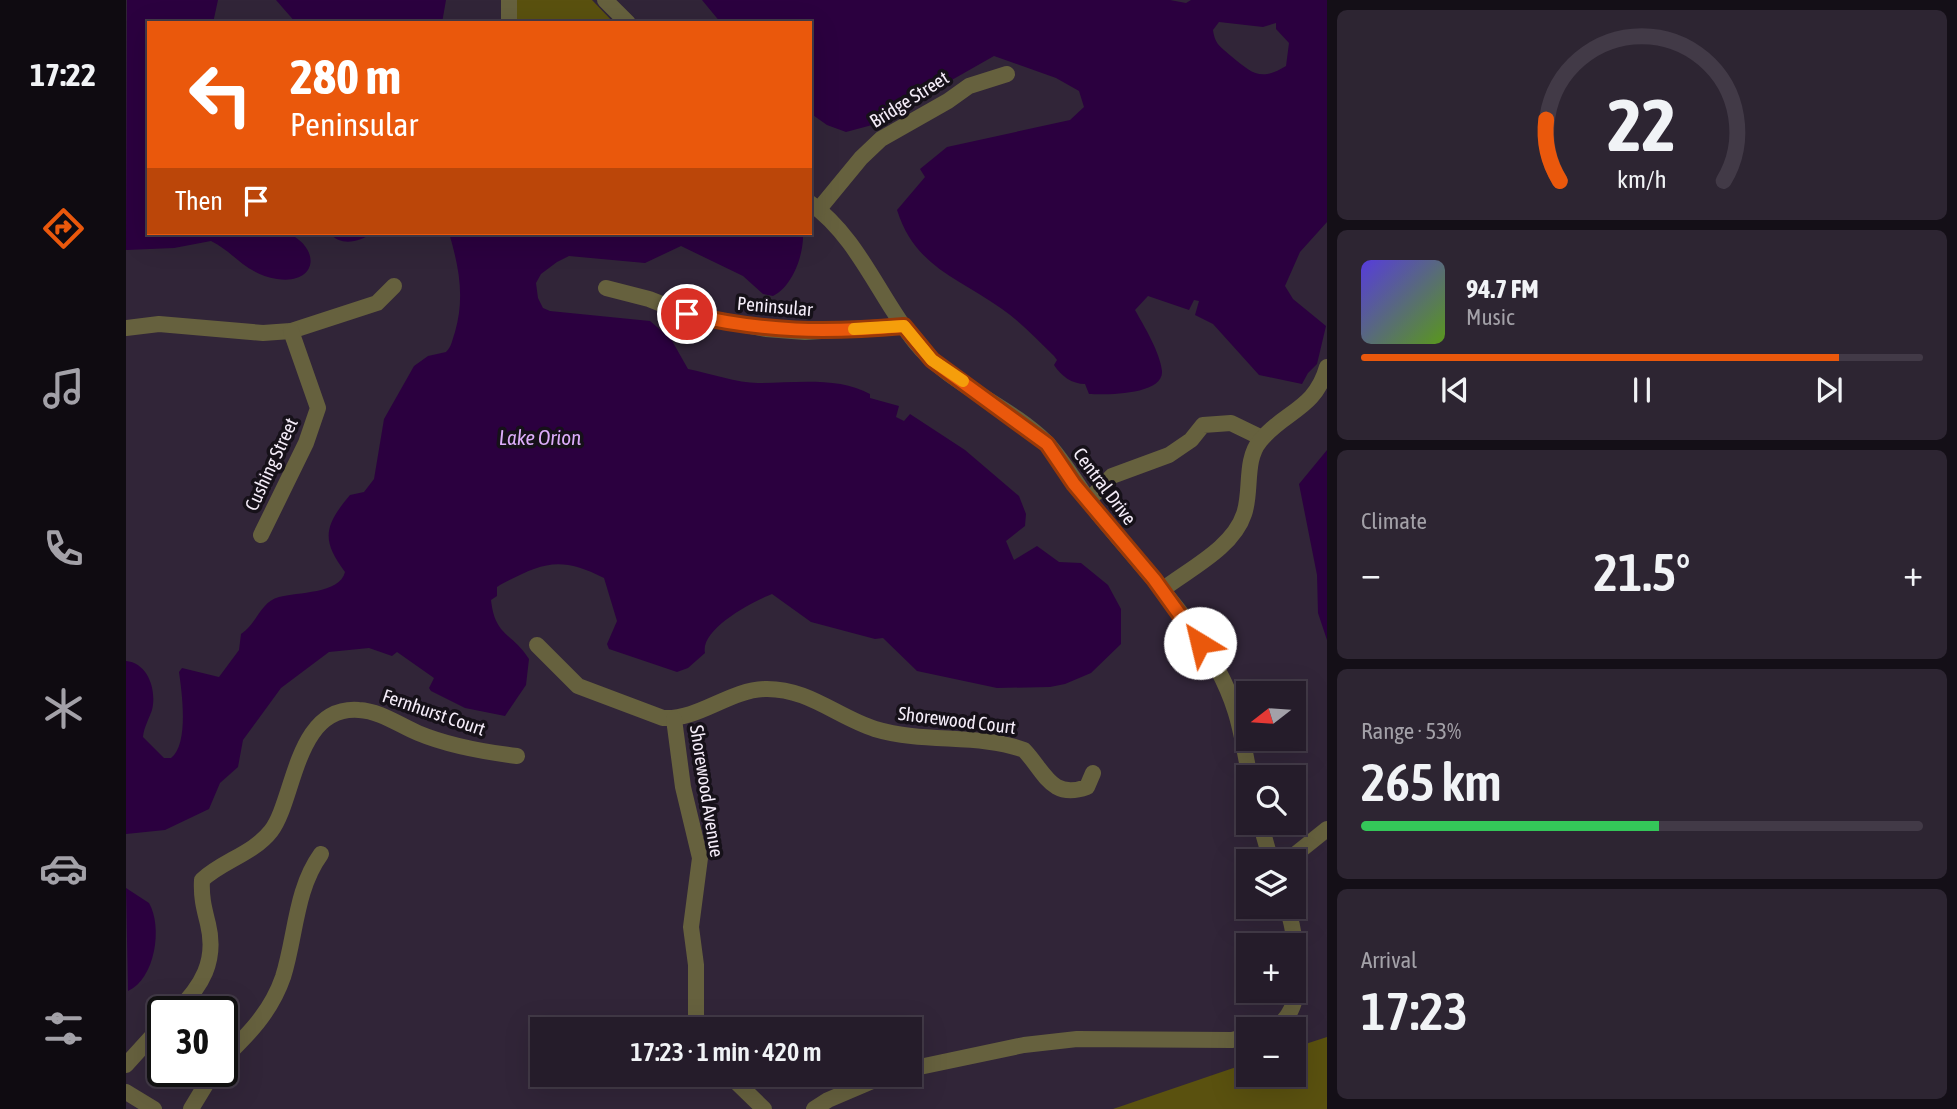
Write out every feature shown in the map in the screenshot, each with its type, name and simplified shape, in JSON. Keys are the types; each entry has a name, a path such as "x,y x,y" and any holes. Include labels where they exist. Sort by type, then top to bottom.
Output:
{"street":[{"path":"509,0 509,21"},
{"path":"605,0 626,21"},
{"name":"Bridge Street","path":"814,206 881,139 969,86 1007,74"},
{"name":"Central Drive","path":"814,206 851,245 904,326 932,360 1047,444 1088,501 1162,590 1220,675 1235,709 1247,765"},
{"path":"126,328 159,324 263,333 291,331 377,303 394,286"},
{"name":"Peninsular","path":"606,288 649,299 687,314 766,329 805,331 904,326"},
{"name":"Cushing Street","path":"261,535 306,443 317,408 291,331"},
{"path":"1162,590 1232,538 1245,514 1252,460 1262,438 1314,396 1327,367"},
{"path":"1088,501 1112,476 1169,455 1191,440 1203,425 1231,424 1262,438"},
{"name":"Shorewood Avenue","path":"537,645 578,685 663,718 674,719 683,787 700,858 691,927 696,965 696,1017"},
{"name":"Shorewood Court","path":"674,719 740,692 783,690 812,699 874,729 904,736 981,741 1024,750 1053,787 1064,792 1087,787 1093,773"},
{"name":"Fernhurst Court","path":"190,996 199,985 211,960 212,942 200,898 202,880 213,869 234,860 263,840 273,828 306,744 323,723 341,712 357,710 378,714 443,741 517,756"},
{"path":"1302,849 1327,829"},
{"path":"238,1044 262,1019 282,978 309,871 321,853"},
{"path":"1281,1017 1288,1010 1299,981 1297,953 1290,919"},
{"path":"922,1066 1024,1045 1077,1040 1236,1039"},
{"path":"126,1065 147,1042"},
{"path":"191,1109 204,1087"},
{"path":"741,1087 764,1109"},
{"path":"814,1109 858,1087"},
{"path":"126,1092 154,1109"}],"shaded area":[{"path":"516,0 592,0 612,21 517,21"},
{"path":"1327,1037 1327,1109 1113,1109 1236,1067 1236,1087 1306,1087 1306,1044"}],"water":[{"path":"127,0 218,0 213,21 147,21 147,235 291,235 306,248 310,264 300,277 277,279 248,268 211,241 174,248 126,250"},
{"path":"276,0 446,0 442,21 294,21"},
{"path":"702,0 1170,0 1186,3 1191,0 1327,0 1327,222 1300,252 1285,286 1293,299 1326,326 1317,364 1302,384 1259,375 1213,324 1195,315 1199,301 1194,300 1189,310 1148,296 1135,310 1158,356 1162,371 1160,379 1154,385 1132,392 1089,394 1085,384 1071,381 1060,373 1054,365 1057,360 1054,356 1016,320 926,258 905,229 897,210 925,177 920,169 947,147 1070,120 1084,107 1079,91 1056,78 994,56 906,106 887,121 846,132 827,125 812,114 812,21 719,21","holes":["1219,22 1263,27 1276,23 1276,29 1289,43 1286,66 1269,74 1251,71 1238,62 1221,48 1213,30"]},
{"path":"332,235 369,235 350,242"},
{"name":"Lake Orion","path":"450,235 803,235 802,250 796,269 786,285 773,296 763,294 743,276 681,246 645,263 569,256 541,274 536,283 538,298 543,308 550,311 650,321 671,339 688,369 750,383 815,382 844,385 870,394 870,398 899,406 896,417 904,421 910,414 965,450 1019,496 1026,514 1025,526 1006,541 1014,560 1037,546 1059,562 1081,563 1108,585 1121,609 1121,644 1091,673 1065,684 1050,687 997,688 917,671 883,638 875,639 811,622 772,594 752,603 719,626 706,644 705,653 688,668 677,672 609,649 607,644 617,621 604,578 575,566 562,564 539,567 497,587 497,596 491,600 500,628 529,659 526,685 505,716 465,708 431,691 429,688 434,678 397,652 392,656 369,648 329,652 281,688 243,740 238,767 220,783 209,809 165,830 126,834 126,661 140,667 152,686 152,710 143,737 164,758 171,758 177,751 182,730 183,705 179,672 182,668 219,677 239,650 241,634 267,603 279,597 327,588 341,579 345,572 329,542 331,525 350,495 364,492 374,479 384,419 414,366 428,356 446,352 451,345 460,307 456,258"},
{"path":"1327,450 1327,640 1318,613 1317,575 1299,484"},
{"path":"126,888 149,903 156,938 145,976 128,991"}],"slow traffic":[{"path":"854,329 904,326 915,343 932,360 963,381"}],"route":[{"path":"687,314 766,329 805,331 904,326 915,343 932,360 1047,444 1074,484 1154,579 1200,643"}]}
